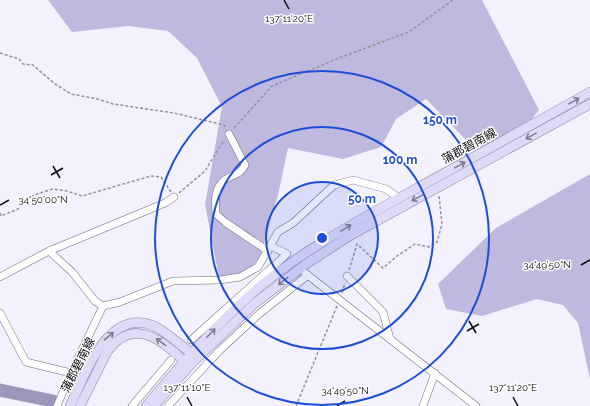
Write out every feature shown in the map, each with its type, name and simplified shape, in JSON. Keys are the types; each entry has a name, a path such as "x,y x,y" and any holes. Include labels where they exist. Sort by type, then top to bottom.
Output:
{"main road":[{"name":"蒲郡碧南線","path":"192,358 258,289 281,271 348,227 590,92"},
{"name":"蒲郡碧南線","path":"80,406 107,352 113,344 121,338 134,334 146,334 155,338 184,361 192,358 254,304 306,264 351,235 590,104"},
{"name":"蒲郡碧南線","path":"70,406 98,349 107,337 128,324 145,324 154,326 192,358"},
{"path":"154,406 192,358"},
{"path":"146,406 184,361"}],"street":[{"path":"191,340 287,254 270,248 225,222 216,214 215,201 218,187 226,179 237,176 245,165 229,134"},
{"path":"49,251 72,272 95,301 103,306 120,302 173,281 220,280 240,277 258,267 278,232 293,223 334,185 353,180 386,189 399,198"},
{"path":"0,277 49,251 159,206 174,197"},
{"path":"168,406 219,351 259,314 307,274 339,301 435,373 476,406"},
{"path":"347,276 384,312 390,339"},
{"path":"57,406 103,306"},
{"path":"0,313 26,362 71,373"},
{"path":"132,406 171,360"},
{"path":"423,406 435,373"}],"path":[{"path":"0,213 1,216 18,209 25,200 34,195 54,189 67,191 82,196 151,176 161,177 165,180 174,197 186,189 205,171 229,134 272,86 339,58 409,32 453,0"},
{"path":"0,53 19,59 24,64 33,65 55,84 71,94 98,99 113,104 174,113 224,125 229,134"},
{"path":"296,406 339,301 357,244 383,268 396,256 415,244 430,247 437,242 441,232 442,217 438,187"}],"shaded area":[{"path":"48,0 482,0 539,110 515,140 474,148 426,99 396,119 381,147 343,159 288,148 278,195 261,254 247,275 219,277 205,205 222,107 197,58 168,31 128,26 72,32"},
{"path":"590,174 590,379 578,323 563,305 537,299 482,316 446,309 438,284 496,228"}],"waterway":[{"path":"0,390 53,401"}]}
